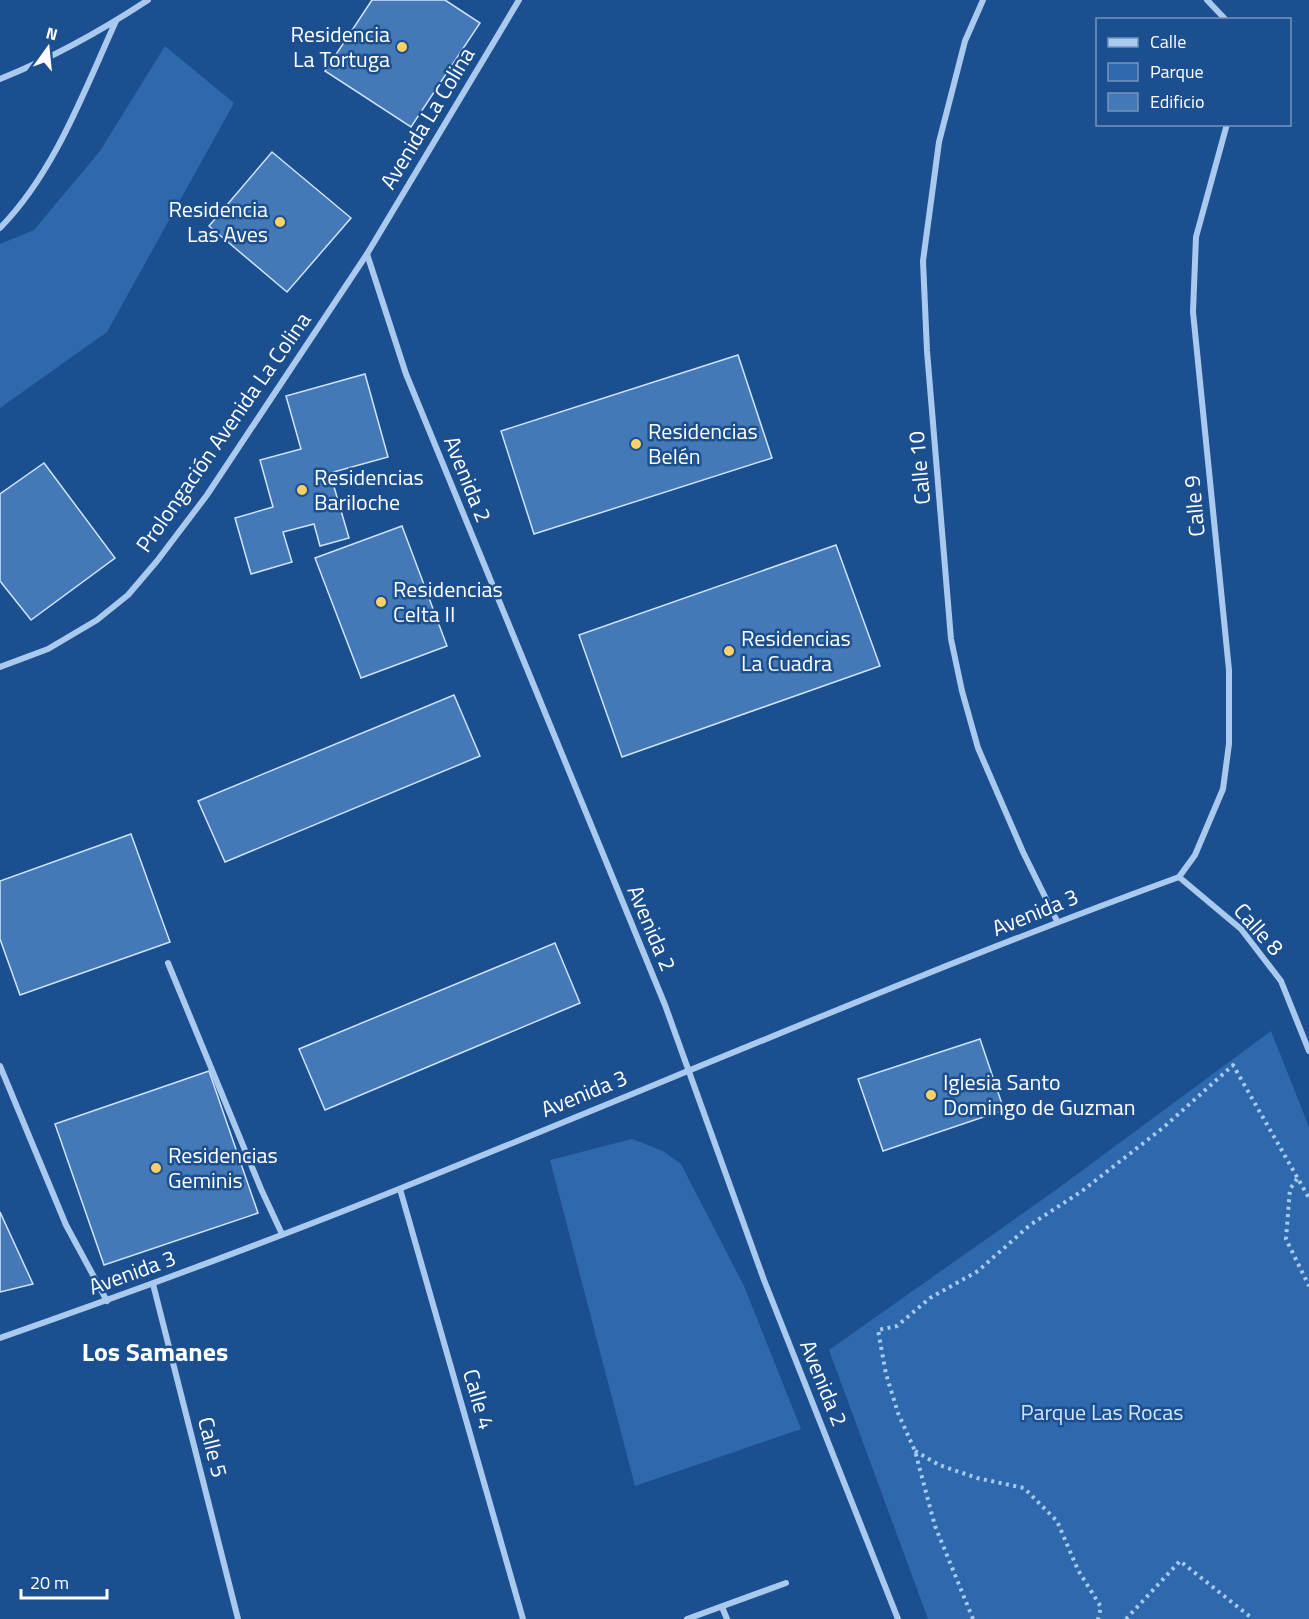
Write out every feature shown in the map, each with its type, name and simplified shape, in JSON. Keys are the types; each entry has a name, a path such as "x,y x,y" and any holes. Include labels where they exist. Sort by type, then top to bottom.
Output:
{"street":[{"path":"0,79 40,63 116,21 148,0"},
{"name":"Avenida La Colina","path":"367,254 519,0"},
{"name":"Calle 10","path":"983,0 965,42 939,142 923,261 927,351 951,639 962,691 978,748 1023,852 1057,921"},
{"path":"1207,0 1224,18"},
{"path":"0,228 24,201 69,125 116,21"},
{"name":"Calle 9","path":"1179,877 1195,855 1223,789 1230,744 1229,670 1193,312 1196,237 1203,202 1226,126"},
{"name":"Prolongación Avenida La Colina","path":"0,667 48,649 72,636 128,595 207,495 367,254"},
{"name":"Avenida 2","path":"367,254 406,374 664,1005 764,1280 898,1619"},
{"name":"Avenida 3","path":"0,1338 153,1284 400,1189 1057,921 1179,877"},
{"name":"Calle 8","path":"1179,877 1241,929 1281,981 1309,1051"},
{"path":"168,963 282,1234"},
{"path":"0,1066 66,1225 107,1301"},
{"name":"Calle 4","path":"400,1189 523,1619"},
{"name":"Calle 5","path":"153,1284 238,1619"},
{"path":"687,1619 786,1583"},
{"path":"722,1607 727,1619"}],"path":[{"path":"973,1619 935,1526 915,1451 898,1413 878,1330 897,1326 930,1298 978,1270 1030,1225 1082,1191 1164,1128 1233,1065 1309,1198"},
{"path":"1297,1179 1290,1189 1286,1239 1309,1286"},
{"path":"915,1451 939,1465 977,1478 1024,1488 1057,1521 1078,1569 1101,1607 1098,1619"},
{"path":"1126,1619 1180,1561 1252,1619"}],"green space":[{"path":"165,46 234,103 107,332 0,408 0,244 34,230 100,151"},
{"name":"Parque Las Rocas","path":"1271,1031 1309,1127 1309,1619 928,1619 829,1350 1053,1192"},
{"path":"632,1139 663,1151 681,1164 744,1286 801,1429 635,1486 550,1160"}],"building":[{"name":"Residencia La Tortuga","path":"372,0 445,0 480,23 411,127 325,71"},
{"name":"Residencia Las Aves","path":"272,152 351,218 287,292 209,226"},
{"name":"Residencias Belén","path":"738,355 772,458 534,534 501,431"},
{"name":"Residencias Bariloche","path":"365,374 388,457 330,473 349,538 320,546 314,524 283,532 292,562 251,574 235,518 273,507 260,460 301,449 286,396"},
{"path":"44,463 115,558 31,620 0,581 0,494"},
{"name":"Residencias Celta II","path":"402,526 447,646 361,678 315,558"},
{"name":"Residencias La Cuadra","path":"836,545 880,666 622,757 579,635"},
{"path":"454,695 480,756 225,862 198,801"},
{"path":"131,834 170,942 20,995 0,939 0,881"},
{"path":"555,943 580,1003 325,1110 299,1049"},
{"name":"Iglesia Santo Domingo de Guzman","path":"980,1039 1004,1110 883,1151 858,1079"},
{"name":"Residencias Geminis","path":"209,1071 258,1213 104,1265 55,1124"},
{"path":"0,1212 33,1284 0,1292"}],"place":[{"name":"Residencia La Tortuga","path":"402,47"},
{"name":"Residencia Las Aves","path":"280,222"},
{"name":"Residencias Belén","path":"636,444"},
{"name":"Residencias Bariloche","path":"302,490"},
{"name":"Residencias Celta II","path":"381,602"},
{"name":"Residencias La Cuadra","path":"729,651"},
{"name":"Iglesia Santo Domingo de Guzman","path":"931,1095"},
{"name":"Residencias Geminis","path":"156,1168"}],"district":[{"name":"Los Samanes","path":"155,1352"}]}
